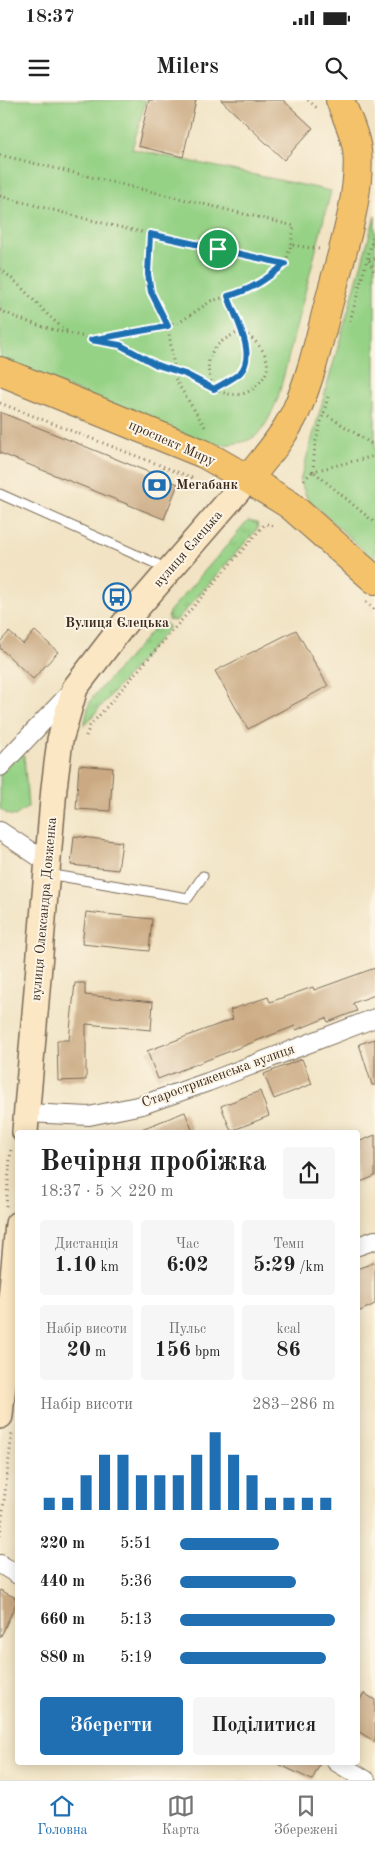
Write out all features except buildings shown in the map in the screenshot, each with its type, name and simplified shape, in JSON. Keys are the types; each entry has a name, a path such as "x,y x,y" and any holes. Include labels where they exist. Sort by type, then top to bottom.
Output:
{"main road":[{"name":"вулиця Єлецька","path":"75,688 134,611 248,479 283,434 296,410 311,371 354,200 357,150 337,105"},
{"name":"проспект Миру","path":"0,371 204,454 290,504 375,580"},
{"name":"вулиця Олександра Довженка","path":"26,1122 60,740 75,688"},
{"path":"6,1422 15,1274"}],"street":[{"name":"вулиця Єлецька","path":"0,767 75,688"},
{"path":"0,831 48,868"},
{"name":"Старостриженська вулиця","path":"26,1122 89,1116 142,1105 375,1018"},
{"path":"360,1245 375,1240"},
{"path":"0,1564 15,1573"},
{"path":"341,1765 366,1780"}],"lane":[{"path":"0,494 170,570"},
{"path":"48,868 188,898 203,876"}],"path":[{"path":"308,100 337,105"},
{"path":"0,155 294,226 285,264 263,282 245,292 211,301 196,313 168,326 91,340"},
{"path":"0,196 150,234 285,264"},
{"path":"345,321 371,224"},
{"path":"150,234 148,274 151,292 168,326 174,372 182,393 202,419 208,432"},
{"path":"318,258 322,239"},
{"path":"291,245 320,249"},
{"path":"375,259 368,258 375,274"},
{"path":"0,269 16,280 56,322 71,333"},
{"path":"214,389 241,372 247,358 242,331 228,296"},
{"path":"0,310 18,319 91,340 120,345 174,372 203,382 224,395 242,394 254,388 265,376 268,360 257,341 242,331"},
{"path":"214,389 210,380 207,362 214,347 230,336 242,331"},
{"path":"319,412 324,394"},
{"path":"0,403 194,478"},
{"path":"324,413 375,446"},
{"path":"304,480 313,470 375,456"},
{"path":"313,470 375,523"},
{"path":"81,744 90,726 265,524 275,525"},
{"path":"0,1534 6,1422"}],"green space":[{"path":"0,100 146,100 132,149 331,191 278,398 267,422 255,436 238,443 212,445 0,360"},
{"path":"375,216 375,561 307,498 300,481"},
{"path":"248,521 257,523 258,528 176,621 168,620 169,612"},
{"path":"161,621 168,625 168,629 84,726 89,704 93,697"},
{"path":"19,755 24,755 28,807 15,816 9,815 0,809 0,774"}],"place":[{"name":"Мегабанк","path":"157,485"},
{"name":"Вулиця Єлецька","path":"117,597"}],"route":[{"path":"150,234 218,249 285,264 263,282 245,292 228,296 233,314 242,331 246,345 247,358 241,372 214,389 185,374 157,365 138,353 120,345 91,340 168,326 151,292 148,274 150,234"}]}
